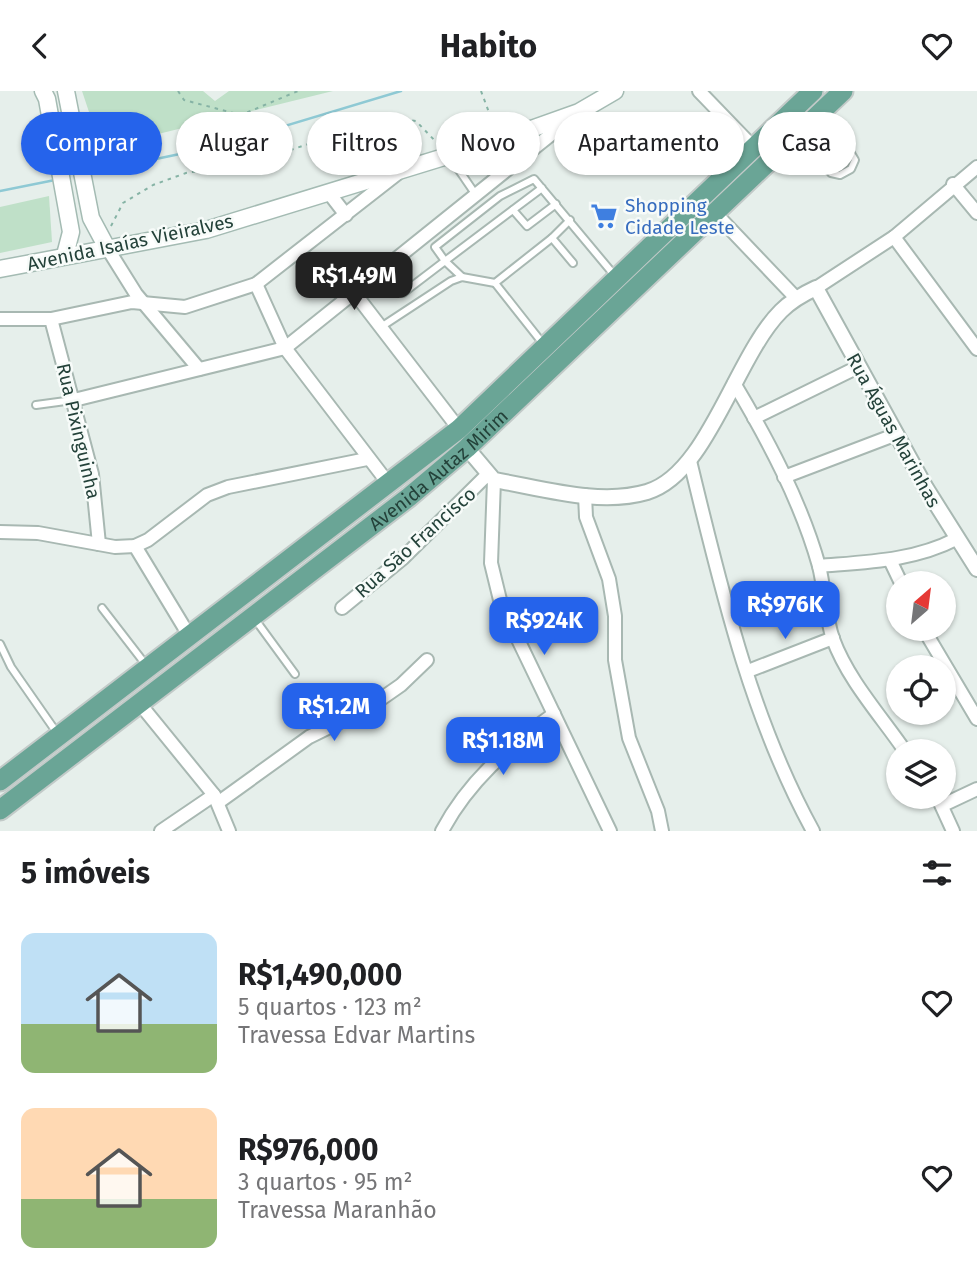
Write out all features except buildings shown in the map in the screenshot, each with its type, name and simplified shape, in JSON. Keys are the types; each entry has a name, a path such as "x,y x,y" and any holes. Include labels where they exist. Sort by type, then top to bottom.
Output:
{"main road":[{"path":"43,91 71,232 65,255"},
{"path":"66,91 91,218 106,246"},
{"name":"Avenida Isaías Vieiralves","path":"579,112 615,91"},
{"name":"Avenida Autaz Mirim","path":"0,781 459,429 813,91"},
{"name":"Avenida Autaz Mirim","path":"821,112 843,91"},
{"name":"Avenida Autaz Mirim","path":"0,810 409,497 467,448 758,173"},
{"name":"Avenida Isaías Vieiralves","path":"0,269 106,246 206,230 388,175"}],"street":[{"path":"699,91 753,148"},
{"path":"75,400 285,348 554,133"},
{"path":"467,448 491,477 585,495 646,492 673,479 690,461 770,323 796,298 894,237 953,184 977,167"},
{"path":"0,319 51,319 115,305 144,303 186,307 256,284 396,175"},
{"path":"953,184 977,213"},
{"path":"329,193 346,215"},
{"path":"716,214 796,298"},
{"path":"894,237 977,349"},
{"path":"106,246 144,303 199,369"},
{"path":"256,284 285,348 367,459 388,483"},
{"name":"Rua Águas Marinhas","path":"816,288 956,539 977,569"},
{"path":"354,291 379,328 459,429"},
{"name":"Rua Pixinguinha","path":"51,319 75,400 92,474 99,544"},
{"path":"754,418 858,367"},
{"path":"734,383 785,477 819,566 833,638 864,693 897,739"},
{"path":"785,477 897,434"},
{"path":"0,532 38,533 99,544 135,546 148,540 207,495 229,487 367,459"},
{"path":"690,461 724,600 773,747 813,831"},
{"path":"491,477 491,563 500,604 607,830"},
{"name":"Rua São Francisco","path":"342,608 403,558 491,477"},
{"path":"585,495 586,517 611,591 615,616 615,660 629,738 658,811 662,831"},
{"path":"819,566 890,560 931,550 956,539"},
{"path":"135,546 190,637"},
{"path":"890,560 895,571"},
{"path":"748,671 833,638"},
{"path":"931,641 977,719"},
{"path":"160,831 309,737 368,708 401,685 427,660"},
{"path":"140,704 216,798 229,831"},
{"path":"442,831 453,809 489,767 511,745 554,715"},
{"path":"956,795 977,789"},
{"path":"944,809 953,831"}],"lane":[{"path":"463,175 477,196"},
{"path":"462,277 435,247 500,196 516,191 530,179 542,188 617,278"},
{"path":"403,292 542,188"},
{"path":"513,210 527,226 556,204"},
{"path":"495,283 552,238 570,220"},
{"path":"552,238 573,263"},
{"path":"379,328 451,281 462,277 495,283 545,346"},
{"path":"37,405 75,400"},
{"path":"102,608 149,668"},
{"path":"253,617 295,674"},
{"path":"0,644 11,667 59,736"}],"path":[{"path":"178,91 184,100 241,115 298,91"},
{"path":"106,246 117,210 137,192 186,173 212,169 245,156 272,156 391,117 416,121 436,142"}],"green space":[{"path":"82,91 203,91 215,101 229,91 333,91 248,112 176,112 176,130 162,133 162,112 89,112"},
{"path":"49,196 52,242 0,253 0,207"}],"waterway":[{"path":"162,158 218,146 401,91"},
{"path":"0,191 55,180"}],"place":[{"name":"Shopping Cidade Leste","path":"604,216"}]}
